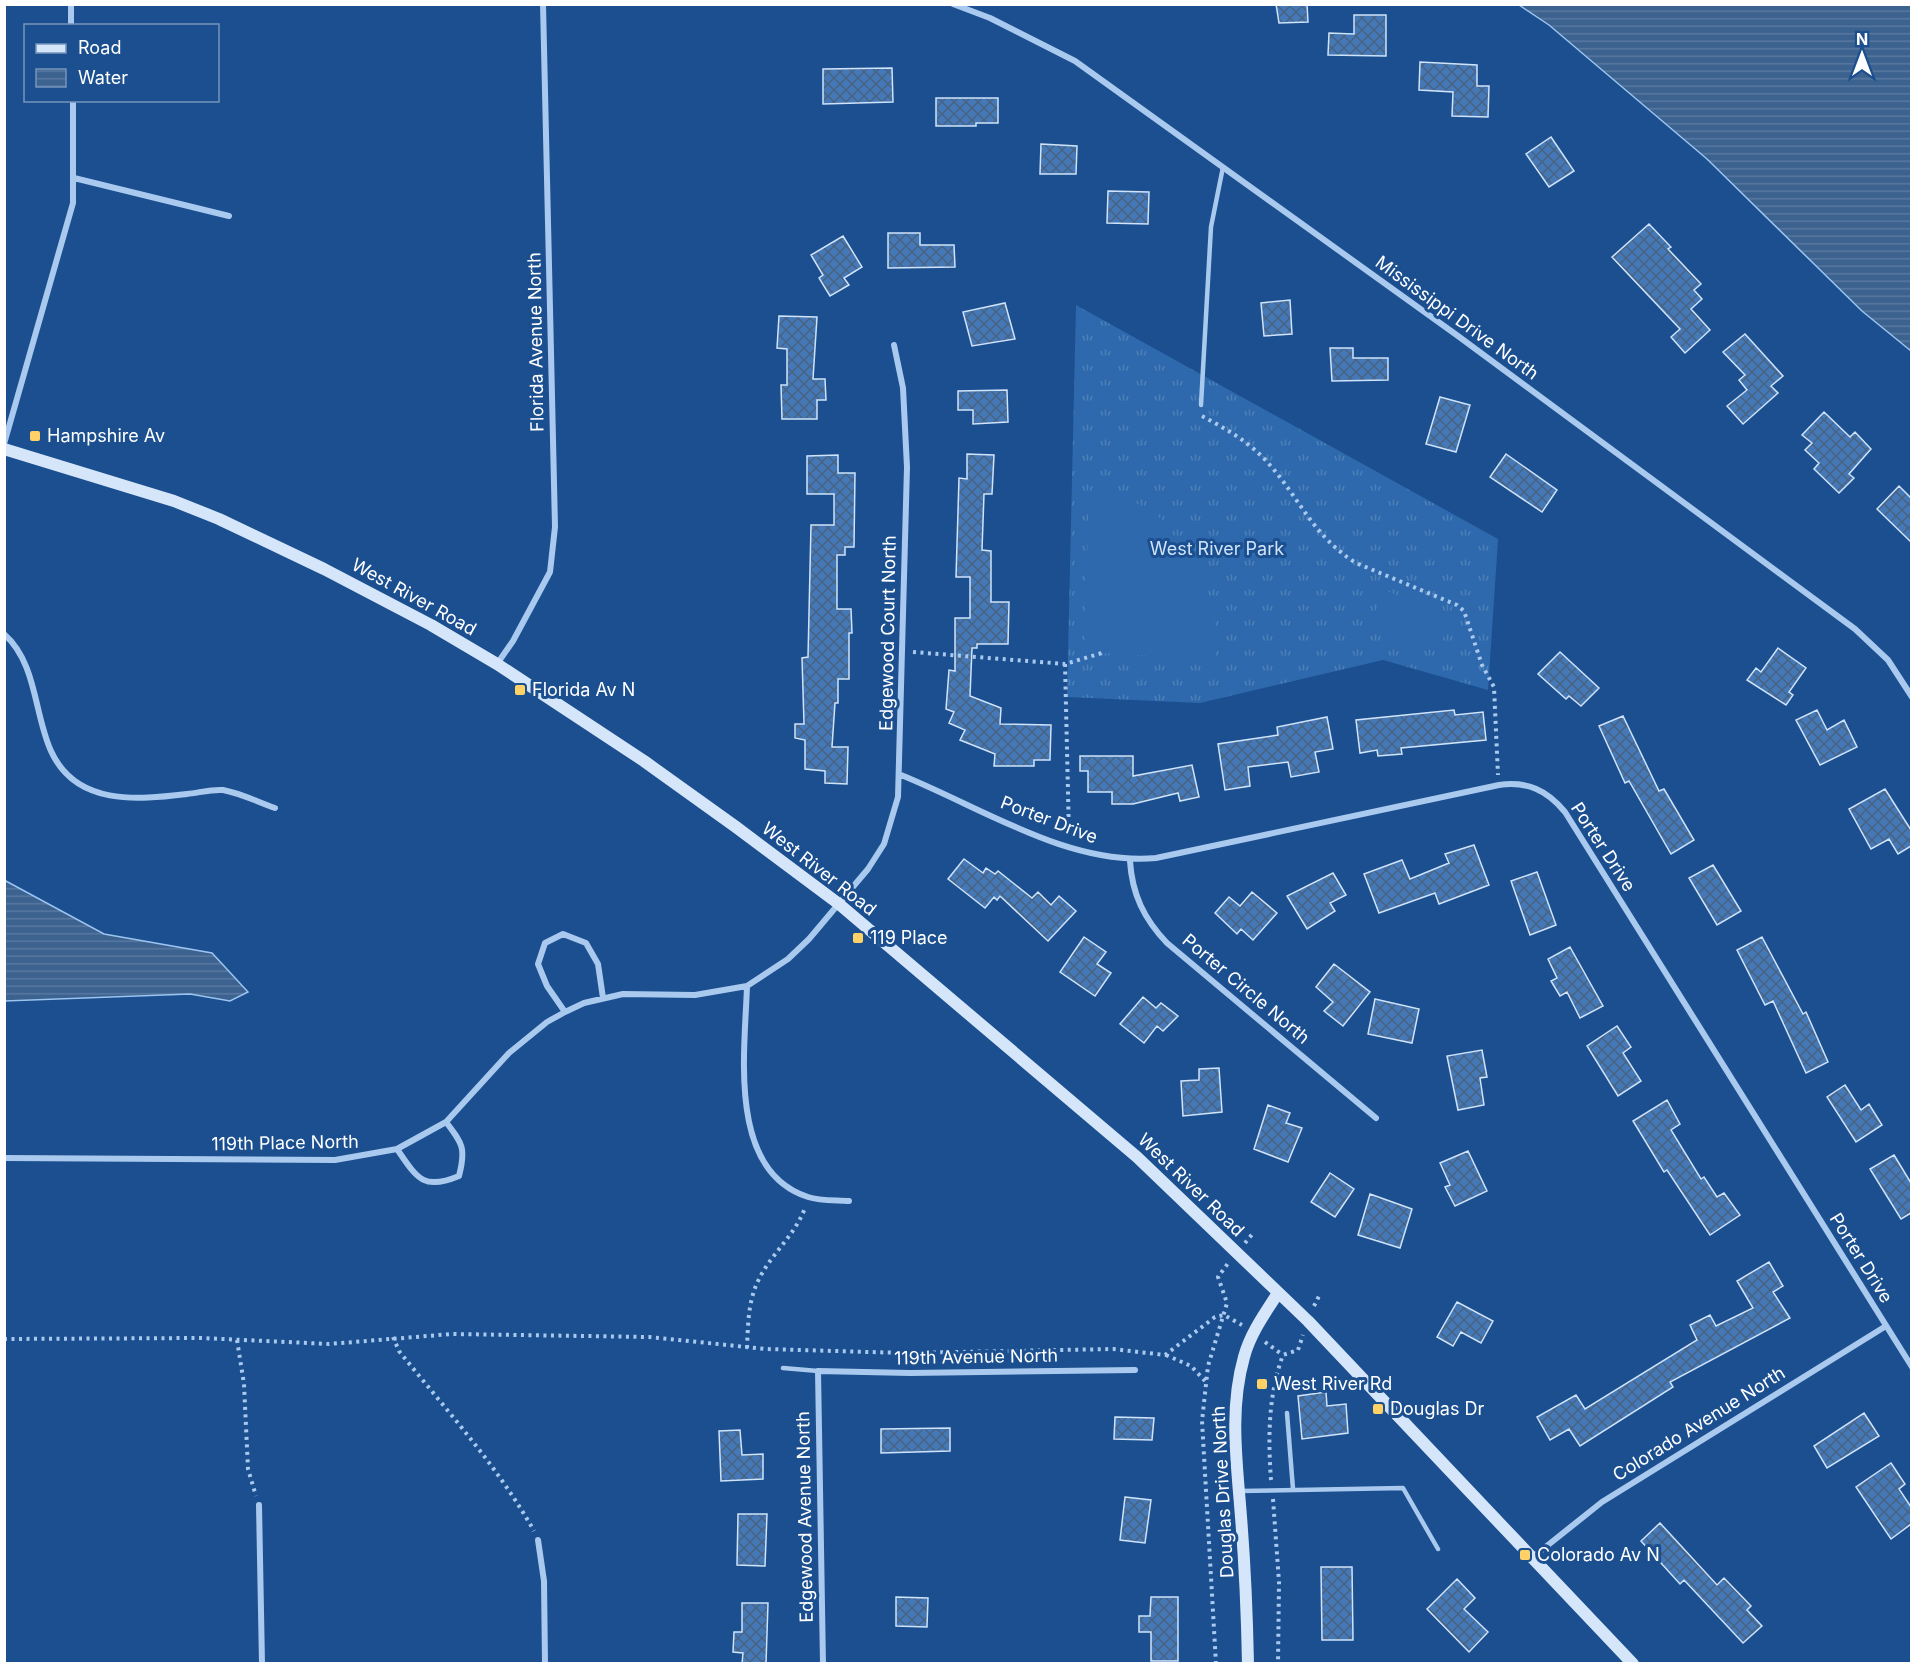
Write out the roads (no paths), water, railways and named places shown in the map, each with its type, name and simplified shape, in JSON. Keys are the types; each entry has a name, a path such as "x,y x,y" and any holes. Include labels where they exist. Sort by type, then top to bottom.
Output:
{"main road":[{"name":"West River Road","path":"4,449 121,483 219,519 387,602 497,664 644,761 839,904 1115,1138 1278,1293 1633,1664"},
{"name":"Douglas Drive North","path":"1248,1664 1247,1597 1234,1422 1236,1392 1244,1355 1253,1333 1278,1293"}],"street":[{"path":"71,4 71,24"},
{"name":"Florida Avenue North","path":"497,664 513,642 550,572 555,527 543,4"},
{"name":"Mississippi Drive North","path":"953,4 990,18 1063,54 1467,343 1855,629 1888,660 1911,697"},
{"path":"4,444 73,203 73,102"},
{"path":"74,178 229,216"},
{"name":"Edgewood Court North","path":"839,904 868,869 884,844 898,797 901,775 900,651 907,440 903,388 894,345"},
{"path":"4,634 12,641 27,670 51,751 64,773 86,789 112,798 141,800 222,790 275,808"},
{"name":"Porter Drive","path":"901,775 1069,848 1130,861 1156,858 1499,785 1514,783 1539,790 1553,798 1565,812 1911,1367"},
{"name":"Porter Circle North","path":"1130,861 1131,878 1138,902 1150,925 1167,943 1376,1118"},
{"name":"119th Place North","path":"4,1158 334,1160 397,1149 446,1122 509,1053 546,1022 603,998 623,994 696,995 747,986 788,959 839,904"},
{"path":"566,1012 547,986 538,964 545,943 563,934 586,943 598,964 603,998"},
{"path":"747,986 745,1096 751,1130 766,1166 794,1191 809,1198 849,1201"},
{"path":"397,1149 418,1178 439,1185 459,1176 464,1157 461,1142 446,1122"},
{"name":"Colorado Avenue North","path":"1533,1557 1602,1502 1886,1326"},
{"name":"119th Avenue North","path":"818,1371 910,1373 1135,1370"},
{"name":"Edgewood Avenue North","path":"818,1371 823,1664"},
{"path":"259,1505 262,1664"},
{"path":"538,1540 544,1581 545,1664"}],"lane":[{"path":"1201,405 1211,227 1222,167"},
{"path":"783,1368 818,1371"},
{"path":"1287,1413 1293,1489"},
{"path":"1239,1491 1403,1488 1438,1549"}],"water":[{"path":"1519,5 1911,5 1911,351 1862,311 1707,159 1549,25"},
{"path":"4,880 104,934 212,953 248,992 230,1001 190,994 5,1001"}],"place":[{"name":"Hampshire Av","path":"35,436"},
{"name":"Florida Av N","path":"520,690"},
{"name":"119 Place","path":"858,938"},
{"name":"West River Rd","path":"1262,1384"},
{"name":"Douglas Dr","path":"1378,1409"},
{"name":"Colorado Av N","path":"1525,1555"}],"park label":[{"name":"West River Park","path":"1217,549"}]}
